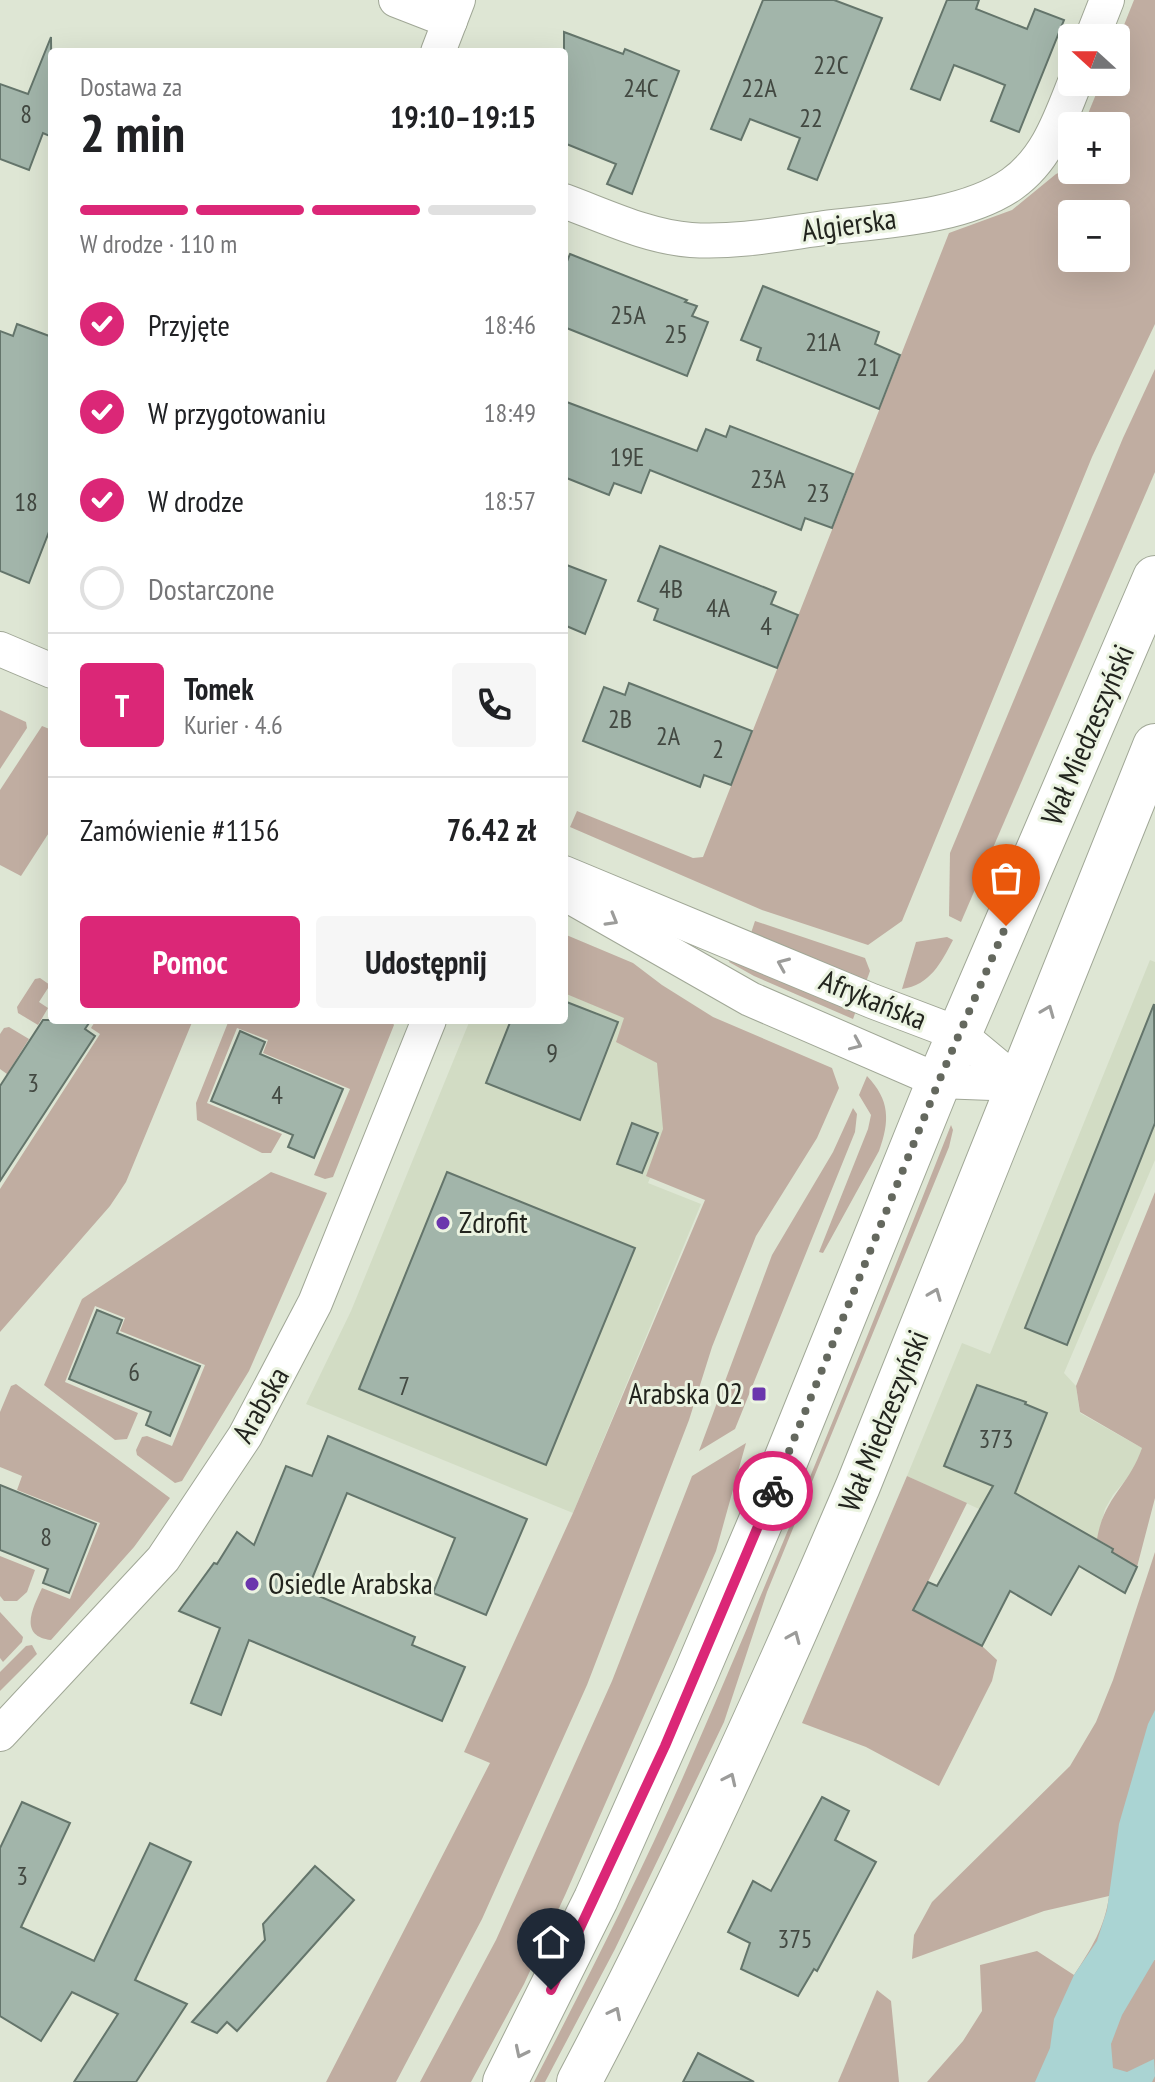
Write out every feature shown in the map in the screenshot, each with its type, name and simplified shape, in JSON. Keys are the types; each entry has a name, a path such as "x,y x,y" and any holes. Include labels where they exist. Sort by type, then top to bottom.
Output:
{"main road":[{"name":"Wał Miedzeszyński","path":"505,2082 596,1899 671,1732 766,1509 939,1081 1155,578"},
{"name":"Wał Miedzeszyński","path":"579,2082 657,1931 769,1695 858,1486 1155,746"}],"street":[{"path":"396,0 449,24"},
{"path":"1098,24 1107,0"},
{"name":"Algierska","path":"568,202 642,230 690,240 740,240 893,220 960,207 1013,183 1032,164 1052,142 1070,96"},
{"path":"0,649 48,669"},
{"name":"Afrykańska","path":"568,875 959,1034 1019,1084"},
{"name":"Afrykańska","path":"568,895 750,999 939,1081 1019,1084"},
{"name":"Arabska","path":"0,1734 163,1559 245,1436 315,1303 427,1024"}],"shaded area":[{"path":"1134,0 1155,0 1155,324 1092,457 902,921 868,945 762,910 570,827 577,811 693,858 703,857 949,233 1012,210 1058,173 1058,184 1130,184 1130,112 1089,112 1095,96 1130,96 1130,24 1124,24"},
{"path":"1155,369 1155,472 961,922 949,916 950,853 1123,438"},
{"path":"0,710 26,722 27,728 0,769"},
{"path":"42,726 48,728 48,834 21,876 0,865 0,790"},
{"path":"755,921 865,958 870,971 866,982 751,933"},
{"path":"568,936 633,963 713,1017 832,1068 839,1088 817,1138 756,1236 587,1685 482,1919 396,2082 326,2082 490,1763 464,1752 573,1513 705,1200 646,1176 663,1129 657,1063 616,1042 624,1018 568,995"},
{"path":"947,937 953,940 934,972 920,983 902,989 916,942"},
{"path":"568,943 707,1037 648,1183 701,1204 573,1513 306,1404 351,1311 468,1024 568,1024"},
{"path":"732,956 857,1008 853,1019 754,976 729,962"},
{"path":"1150,960 1155,962 1155,1160 1064,1373 1076,1386 1080,1413 1142,1448 1135,1469 1105,1509 1097,1539 1137,1567 1125,1593 990,1514 907,1476 962,1343 990,1354"},
{"path":"40,978 48,984 39,1002 48,1008 38,1025 18,1013 17,1007 35,979"},
{"path":"94,1024 191,1024 126,1182 110,1206 0,1332 0,1189 100,1034 91,1028"},
{"path":"227,1024 394,1025 333,1177 325,1179 314,1175 350,1089 263,1053 268,1040 237,1028 207,1103 282,1134 271,1153 262,1153 197,1120 196,1103"},
{"path":"9,1027 29,1039 7,1074 0,1069 0,1034"},
{"path":"867,1076 884,1102 886,1120 883,1140 823,1253 819,1252 868,1129 871,1115 859,1095"},
{"path":"853,1108 857,1114 855,1132 735,1429 699,1451 772,1255 833,1152"},
{"path":"951,1125 953,1130 949,1147 767,1592 724,1722 615,1949 545,2082 534,2082 630,1892 683,1777 820,1452"},
{"path":"271,1172 327,1193 249,1371 182,1481 175,1483 137,1455 136,1450 142,1437 147,1436 172,1446 205,1365 120,1331 125,1318 95,1306 65,1382 138,1413 127,1439 115,1440 44,1385 82,1299"},
{"path":"1155,1192 1155,1498 1137,1567 1097,1539 1105,1512 1142,1448 1080,1412 1076,1386"},
{"path":"16,1384 170,1498 134,1547 51,1640 34,1633 31,1627 35,1603 42,1588 70,1599 100,1523 17,1490 22,1476 0,1467 0,1412 11,1386"},
{"path":"746,1443 716,1551 524,1984 471,2082 420,2082 496,1940 612,1681 692,1476"},
{"path":"907,1476 967,1503 914,1610 982,1646 997,1660 992,1681 939,1786 866,1747 802,1723"},
{"path":"1155,1552 1155,1740 1064,2082 927,2082 963,2041 982,2011 980,1965 1037,1951 1074,1975 1101,1928 1109,1896 1044,1911 912,1959 914,1935 932,1902 1070,1766 1096,1722 1113,1680"},
{"path":"0,1556 35,1570 27,1592 17,1601 4,1601 0,1596"},
{"path":"0,1612 23,1637 3,1662 0,1658"},
{"path":"32,1645 37,1654 0,1691 0,1672 26,1646"},
{"path":"1155,1959 1155,2082 1093,2082 1104,2017"},
{"path":"877,1990 891,2001 899,2082 838,2082"}],"water":[{"path":"1155,1710 1155,1959 1122,2015 1111,2044 1113,2068 1127,2072 1154,2059 1155,2076 1152,2082 1035,2082 1050,2048 1054,2019 1074,1975 1097,1941 1107,1910 1119,1824 1148,1724"}],"building":[{"path":"763,0 834,0 882,18 817,180 788,169 800,138 750,119 741,140 711,129"},
{"path":"947,0 979,0 976,9 1027,29 1035,9 1064,20 1062,24 1058,24 1058,35 1019,132 991,121 1005,85 980,75 954,65 940,100 911,89"},
{"path":"564,32 623,54 625,49 679,71 632,194 607,184 616,164 568,145 568,48 564,48"},
{"path":"51,37 51,48 48,48 48,135 43,133 29,170 0,159 0,84 28,94"},
{"path":"570,254 697,306 692,316 708,322 687,376 568,329"},
{"path":"763,286 879,332 875,344 900,355 879,409 757,360 761,348 741,340"},
{"path":"17,324 48,336 48,534 29,583 0,571 0,331 13,336"},
{"path":"568,403 697,451 706,429 726,437 730,426 853,474 832,528 805,518 801,530 650,470 641,493 614,483 609,495 568,479"},
{"path":"660,546 776,592 771,604 798,615 777,668 654,620 658,609 638,601"},
{"path":"568,566 606,580 585,634 568,627"},
{"path":"629,683 752,731 731,785 704,775 700,787 583,741 604,687 625,695"},
{"path":"568,1003 618,1022 580,1120 486,1083 509,1024 568,1024"},
{"path":"1154,1004 1155,1123 1067,1345 1025,1328"},
{"path":"43,1020 48,1020 48,1024 88,1024 85,1029 95,1036 0,1181 0,1086"},
{"path":"240,1031 265,1042 260,1054 343,1089 314,1158 288,1147 293,1135 211,1101"},
{"path":"632,1123 658,1133 642,1173 617,1164"},
{"path":"447,1172 635,1248 546,1465 359,1389"},
{"path":"97,1310 122,1320 117,1333 200,1366 170,1436 146,1425 151,1412 69,1379"},
{"path":"977,1385 1026,1402 1047,1413 1015,1493 1113,1549 1112,1552 1137,1567 1125,1593 1079,1566 1051,1615 1010,1591 982,1646 913,1610 928,1582 937,1586 993,1486 944,1466"},
{"name":"Osiedle Arabska","path":"328,1436 527,1519 486,1615 433,1593 455,1538 347,1493 307,1591 415,1637 412,1645 465,1667 442,1721 249,1640 221,1715 191,1703 220,1628 179,1611 214,1563 217,1564 237,1532 254,1545 286,1466 312,1476"},
{"path":"0,1485 96,1524 69,1593 43,1583 48,1569 0,1550"},
{"path":"822,1797 849,1811 835,1840 876,1862 817,1971 814,1969 798,1996 741,1969 750,1943 728,1932 753,1881 771,1891"},
{"path":"22,1802 70,1823 21,1927 94,1961 150,1843 191,1862 135,1980 187,2004 136,2082 74,2082 118,2014 72,1992 41,2041 0,2016 0,1848"},
{"path":"315,1866 354,1900 237,2031 227,2022 217,2033 192,2022 265,1940 263,1924"},
{"path":"698,2053 754,2082 683,2082"}],"way so far":[{"path":"773,1491 939,1081 1006,926"}],"place":[{"name":"Zdrofit","path":"443,1223"},
{"name":"Arabska 02","path":"759,1394"},
{"name":"Osiedle Arabska","path":"252,1584"}],"route":[{"path":"551,1990 665,1746 773,1491"}]}
